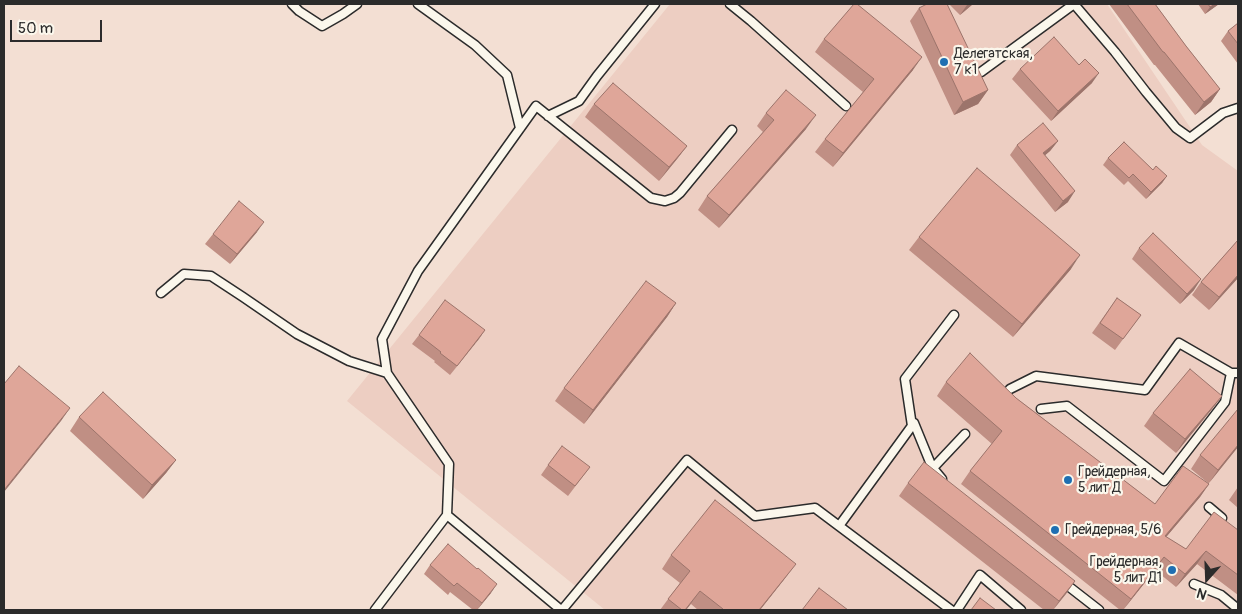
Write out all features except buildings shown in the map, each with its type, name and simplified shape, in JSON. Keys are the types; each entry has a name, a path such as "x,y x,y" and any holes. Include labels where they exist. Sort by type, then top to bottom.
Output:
{"lane":[{"path":"292,4 299,11 322,26 357,4"},
{"path":"418,4 475,45 507,75 520,128"},
{"path":"548,116 579,101 655,4"},
{"path":"730,4 846,106"},
{"path":"981,72 1074,4 1176,128 1190,138 1222,114 1238,108"},
{"path":"375,610 448,515 449,464 387,373 382,339 418,271 536,106 651,198 665,201 674,198 680,193 732,130"},
{"path":"162,293 184,274 211,276 297,334 349,361 387,373"},
{"path":"912,426 905,378 954,315"},
{"path":"1010,389 1036,376 1145,390 1180,343 1235,373 1224,402 1164,481 1067,406 1041,409"},
{"path":"839,526 914,423 933,468 945,482"},
{"path":"933,468 965,434"},
{"path":"448,515 562,610 687,460 755,516 815,508 952,610"},
{"path":"1209,507 1231,526"},
{"path":"1054,574 1099,610"},
{"path":"957,610 980,575 1021,610"},
{"path":"1194,584 1220,595 1238,609"}],"shaded area":[{"path":"670,4 1107,4 1202,145 1238,171 1238,610 605,610 347,401"}],"place":[{"name":"Делегатская, 7 к1","path":"944,62"},
{"name":"Грейдерная, 5 лит Д","path":"1068,480"},
{"name":"Грейдерная, 5/6","path":"1055,530"},
{"name":"Грейдерная, 5 лит Д1","path":"1172,570"}]}
